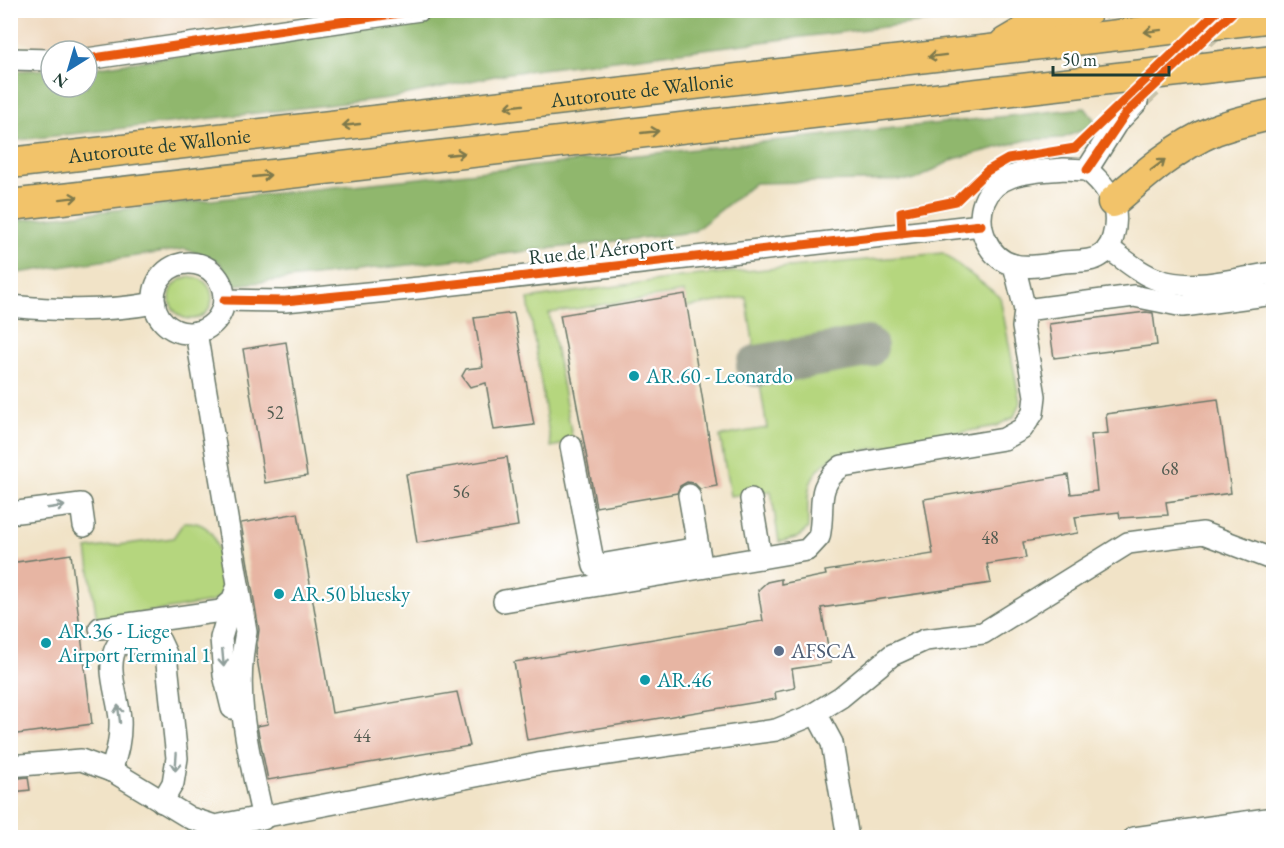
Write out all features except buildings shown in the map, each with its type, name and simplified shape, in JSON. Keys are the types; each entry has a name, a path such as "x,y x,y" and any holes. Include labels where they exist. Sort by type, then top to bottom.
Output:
{"highway":[{"path":"995,49 1042,21 1070,17 1089,10"},
{"name":"Autoroute de Wallonie","path":"10,163 1274,17"},
{"name":"Autoroute de Wallonie","path":"10,205 1274,60"},
{"path":"1113,202 1156,166 1195,140 1233,124 1274,114"}],"street":[{"path":"99,57 420,10"},
{"path":"15,56 39,59"},
{"path":"1087,170 1116,124 1137,102"},
{"path":"1064,169 1087,170 1098,179 1113,202 1116,216 1108,248 1095,258 1014,265 998,257 991,249 981,225 985,199 1003,180 1014,175 1064,169"},
{"name":"Rue de l'Aéroport","path":"224,300 285,301 408,289 981,225"},
{"path":"1108,248 1139,271 1159,280 1181,285 1274,273"},
{"path":"195,263 207,268 216,276 223,287 224,300 215,321 196,332 177,330 162,320 155,303 155,290 161,278 170,269 182,264 195,263"},
{"path":"571,446 594,566 700,558 761,558 807,550 815,544 822,525 822,492 829,476 842,466 1004,439 1022,429 1033,413 1035,396 1023,327 1025,310 1014,265"},
{"path":"1025,310 1134,296 1183,306 1274,294"},
{"path":"10,306 59,310 127,308 155,303"},
{"path":"196,332 235,593 246,632 240,666 243,721 263,819"},
{"path":"689,495 700,558"},
{"path":"751,499 761,558"},
{"path":"10,513 81,504 84,526"},
{"path":"10,766 81,760 111,771 189,818 215,826 263,819 538,764 776,730 816,713 841,697 892,655 925,640 983,633 1128,543 1203,533 1274,560"},
{"path":"504,601 700,558"},
{"path":"100,628 221,611 235,593"},
{"path":"111,771 120,745 120,727 111,655 118,644 160,641 166,654 177,758 173,783 162,802"},
{"path":"816,713 832,743 848,837"},
{"path":"1134,837 1274,818"}],"shaded area":[{"path":"11,11 315,11 99,47 99,39 39,39 39,48 11,38"}],"green space":[{"path":"987,10 988,14 509,73 389,98 11,141 10,71 39,70 39,99 99,99 99,67 474,11"},
{"path":"1085,108 1095,121 1087,128 1063,138 1027,140 954,159 915,180 755,183 693,232 236,285 218,261 185,249 11,274 11,221"},
{"path":"943,253 1000,297 1020,402 1014,417 996,426 834,456 817,471 812,479 808,496 808,528 799,537 779,542 771,491 730,496 720,436 767,428 746,297 687,307 684,292 549,313 573,442 551,447 528,299 680,277"},
{"path":"191,277 206,283 212,298 206,313 191,319 176,313 170,298 176,283"},
{"path":"184,522 201,525 212,534 218,548 224,579 224,587 220,596 211,602 97,621 87,549 173,538"}],"taxiway":[{"path":"757,366 867,347"}],"tunnel":[{"path":"1137,102 1224,21"}],"cycle path":[{"path":"99,57 420,10"},
{"path":"902,234 901,212 956,201 987,171 1008,159 1075,148 1218,10"},
{"path":"1087,170 1126,113 1235,10"},
{"path":"224,300 285,301 419,288 981,225"}],"place":[{"name":"AR.60 - Leonardo","path":"634,376"},
{"name":"AR.50 bluesky","path":"279,594"},
{"name":"AR.36 - Liege Airport Terminal 1","path":"46,643"},
{"name":"AFSCA","path":"779,651"},
{"name":"AR.46","path":"645,680"}]}
